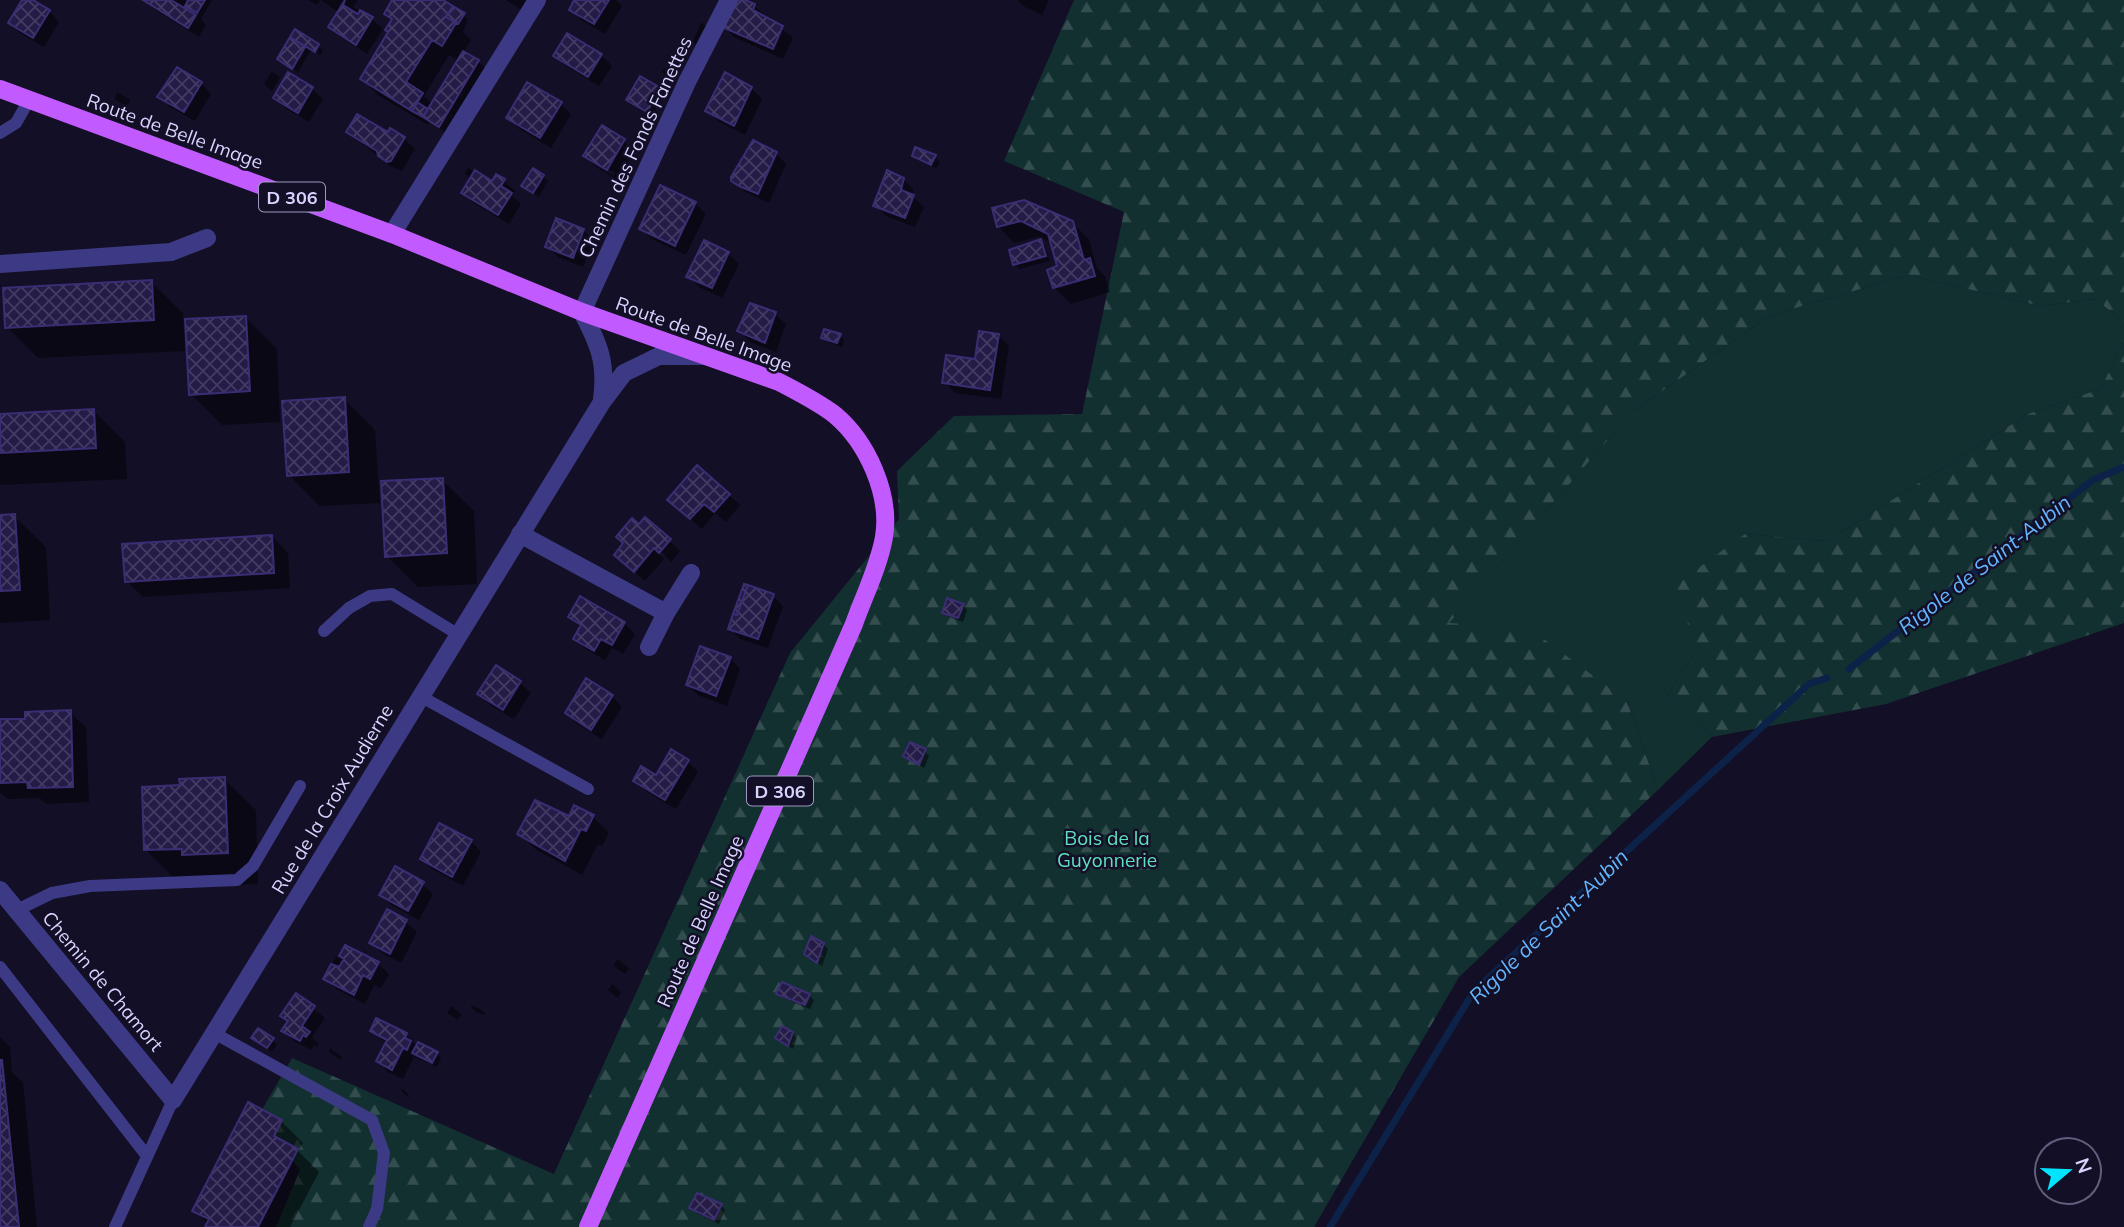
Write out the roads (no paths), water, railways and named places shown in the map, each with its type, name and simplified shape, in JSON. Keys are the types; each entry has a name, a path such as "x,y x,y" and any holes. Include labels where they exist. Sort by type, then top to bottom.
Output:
{"main road":[{"name":"Route de Belle Image","path":"0,89 392,234 582,312 779,382 798,391 837,417 852,433 874,471 884,509 885,535 879,556 853,624 588,1227"}],"street":[{"path":"392,234 537,0"},
{"name":"Chemin des Fonds Fanettes","path":"582,312 687,82 729,0"},
{"path":"0,264 170,252 207,238"},
{"name":"Rue de la Croix Audierne","path":"582,312 599,343 605,375 602,402"},
{"name":"Rue de la Croix Audierne","path":"173,1100 602,402 624,373 659,356 702,356"},
{"path":"520,534 666,613"},
{"path":"649,647 691,573"},
{"name":"Chemin de Chamort","path":"0,890 173,1100"}],"lane":[{"path":"0,133 16,123 29,100"},
{"path":"324,631 349,608 370,596 392,594 459,635"},
{"path":"420,696 588,789"},
{"path":"17,910 52,893 90,886 237,880 253,866 300,786"},
{"path":"0,967 148,1156"},
{"path":"215,1033 372,1120 384,1153 377,1209 369,1227"},
{"name":"Rue de la Croix Audierne","path":"115,1227 173,1100"}],"waterway":[{"name":"Rigole de Saint-Aubin","path":"1849,669 2093,480 2124,467"},
{"name":"Rigole de Saint-Aubin","path":"1330,1227 1474,991 1809,684 1827,678"}],"park label":[{"name":"Bois de la Guyonnerie","path":"1107,849"}]}
